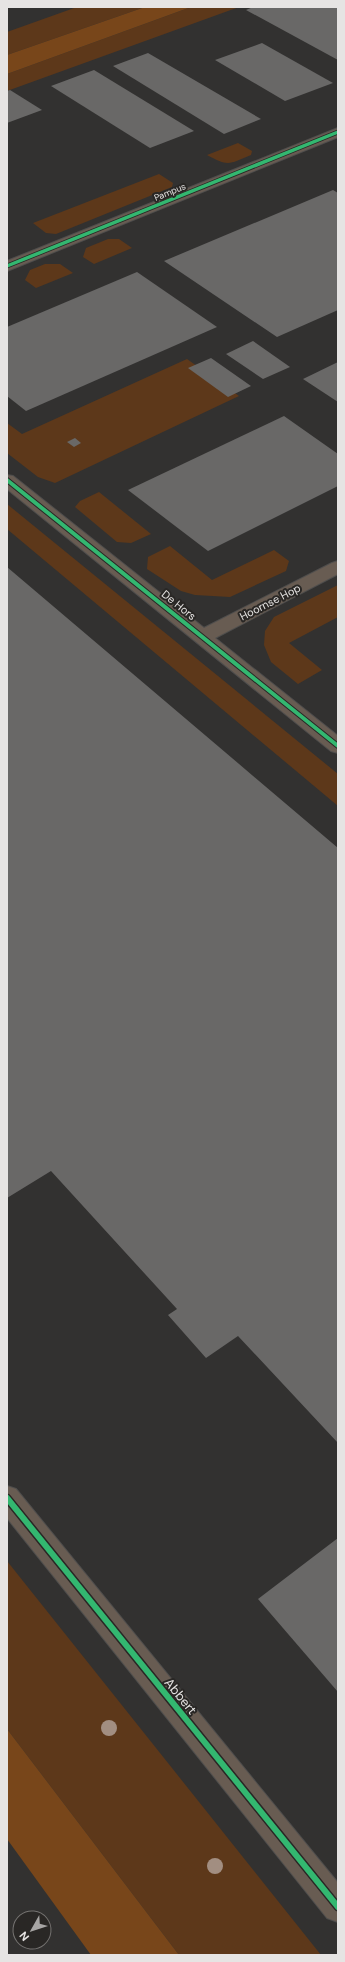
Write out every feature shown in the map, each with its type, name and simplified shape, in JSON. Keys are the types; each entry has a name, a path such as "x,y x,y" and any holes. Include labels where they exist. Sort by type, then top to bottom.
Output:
{"street":[{"name":"Pampus","path":"7,266 338,132"},
{"name":"De Hors","path":"7,480 338,746"},
{"name":"Hoornse Hop","path":"202,637 338,566"},
{"name":"Abbert","path":"7,1498 338,1907"}],"shaded area":[{"path":"77,7 145,7 7,55 7,32"},
{"path":"145,7 191,7 7,74 7,55"},
{"path":"191,7 239,7 7,91 7,74"},
{"path":"238,143 252,151 251,155 233,162 225,163 207,155"},
{"path":"159,174 173,183 172,187 56,234 46,233 33,223"},
{"path":"108,239 119,239 132,248 94,264 83,257 86,248"},
{"path":"45,264 60,264 73,273 36,288 25,280 30,270"},
{"path":"187,359 239,396 55,483 38,477 7,453 7,423 22,434"},
{"path":"99,492 151,534 131,543 117,542 75,507 80,501"},
{"path":"7,504 338,774 338,806 7,529"},
{"path":"170,546 212,580 274,550 289,561 286,571 230,597 195,595 181,591 147,569 148,557"},
{"path":"338,585 338,617 289,643 322,670 298,684 271,662 264,645 265,631 274,617"},
{"path":"7,1561 321,1955 179,1955 7,1729"},
{"path":"7,1729 179,1955 91,1955 7,1839"}],"building":[{"path":"253,7 338,7 338,60 246,10"},
{"path":"262,43 333,83 285,101 215,60"},
{"path":"148,53 261,119 224,134 113,66"},
{"path":"94,70 194,131 150,148 51,86"},
{"path":"10,90 42,110 7,123 7,91"},
{"path":"333,190 338,193 338,310 277,337 164,261"},
{"path":"137,272 217,327 26,411 7,396 7,327"},
{"path":"253,341 290,367 263,379 226,354"},
{"path":"211,358 251,386 228,397 188,368"},
{"path":"338,362 338,402 303,379"},
{"path":"284,416 338,454 338,486 208,551 128,490"},
{"path":"75,438 81,443 74,447 67,442"},
{"path":"7,567 338,848 338,1443 238,1336 206,1358 168,1315 177,1309 51,1171 7,1198"},
{"path":"338,1538 338,1692 258,1599"}],"cycle path":[{"path":"7,266 338,132"},
{"path":"7,480 338,746"},
{"path":"7,1498 338,1907"}]}
